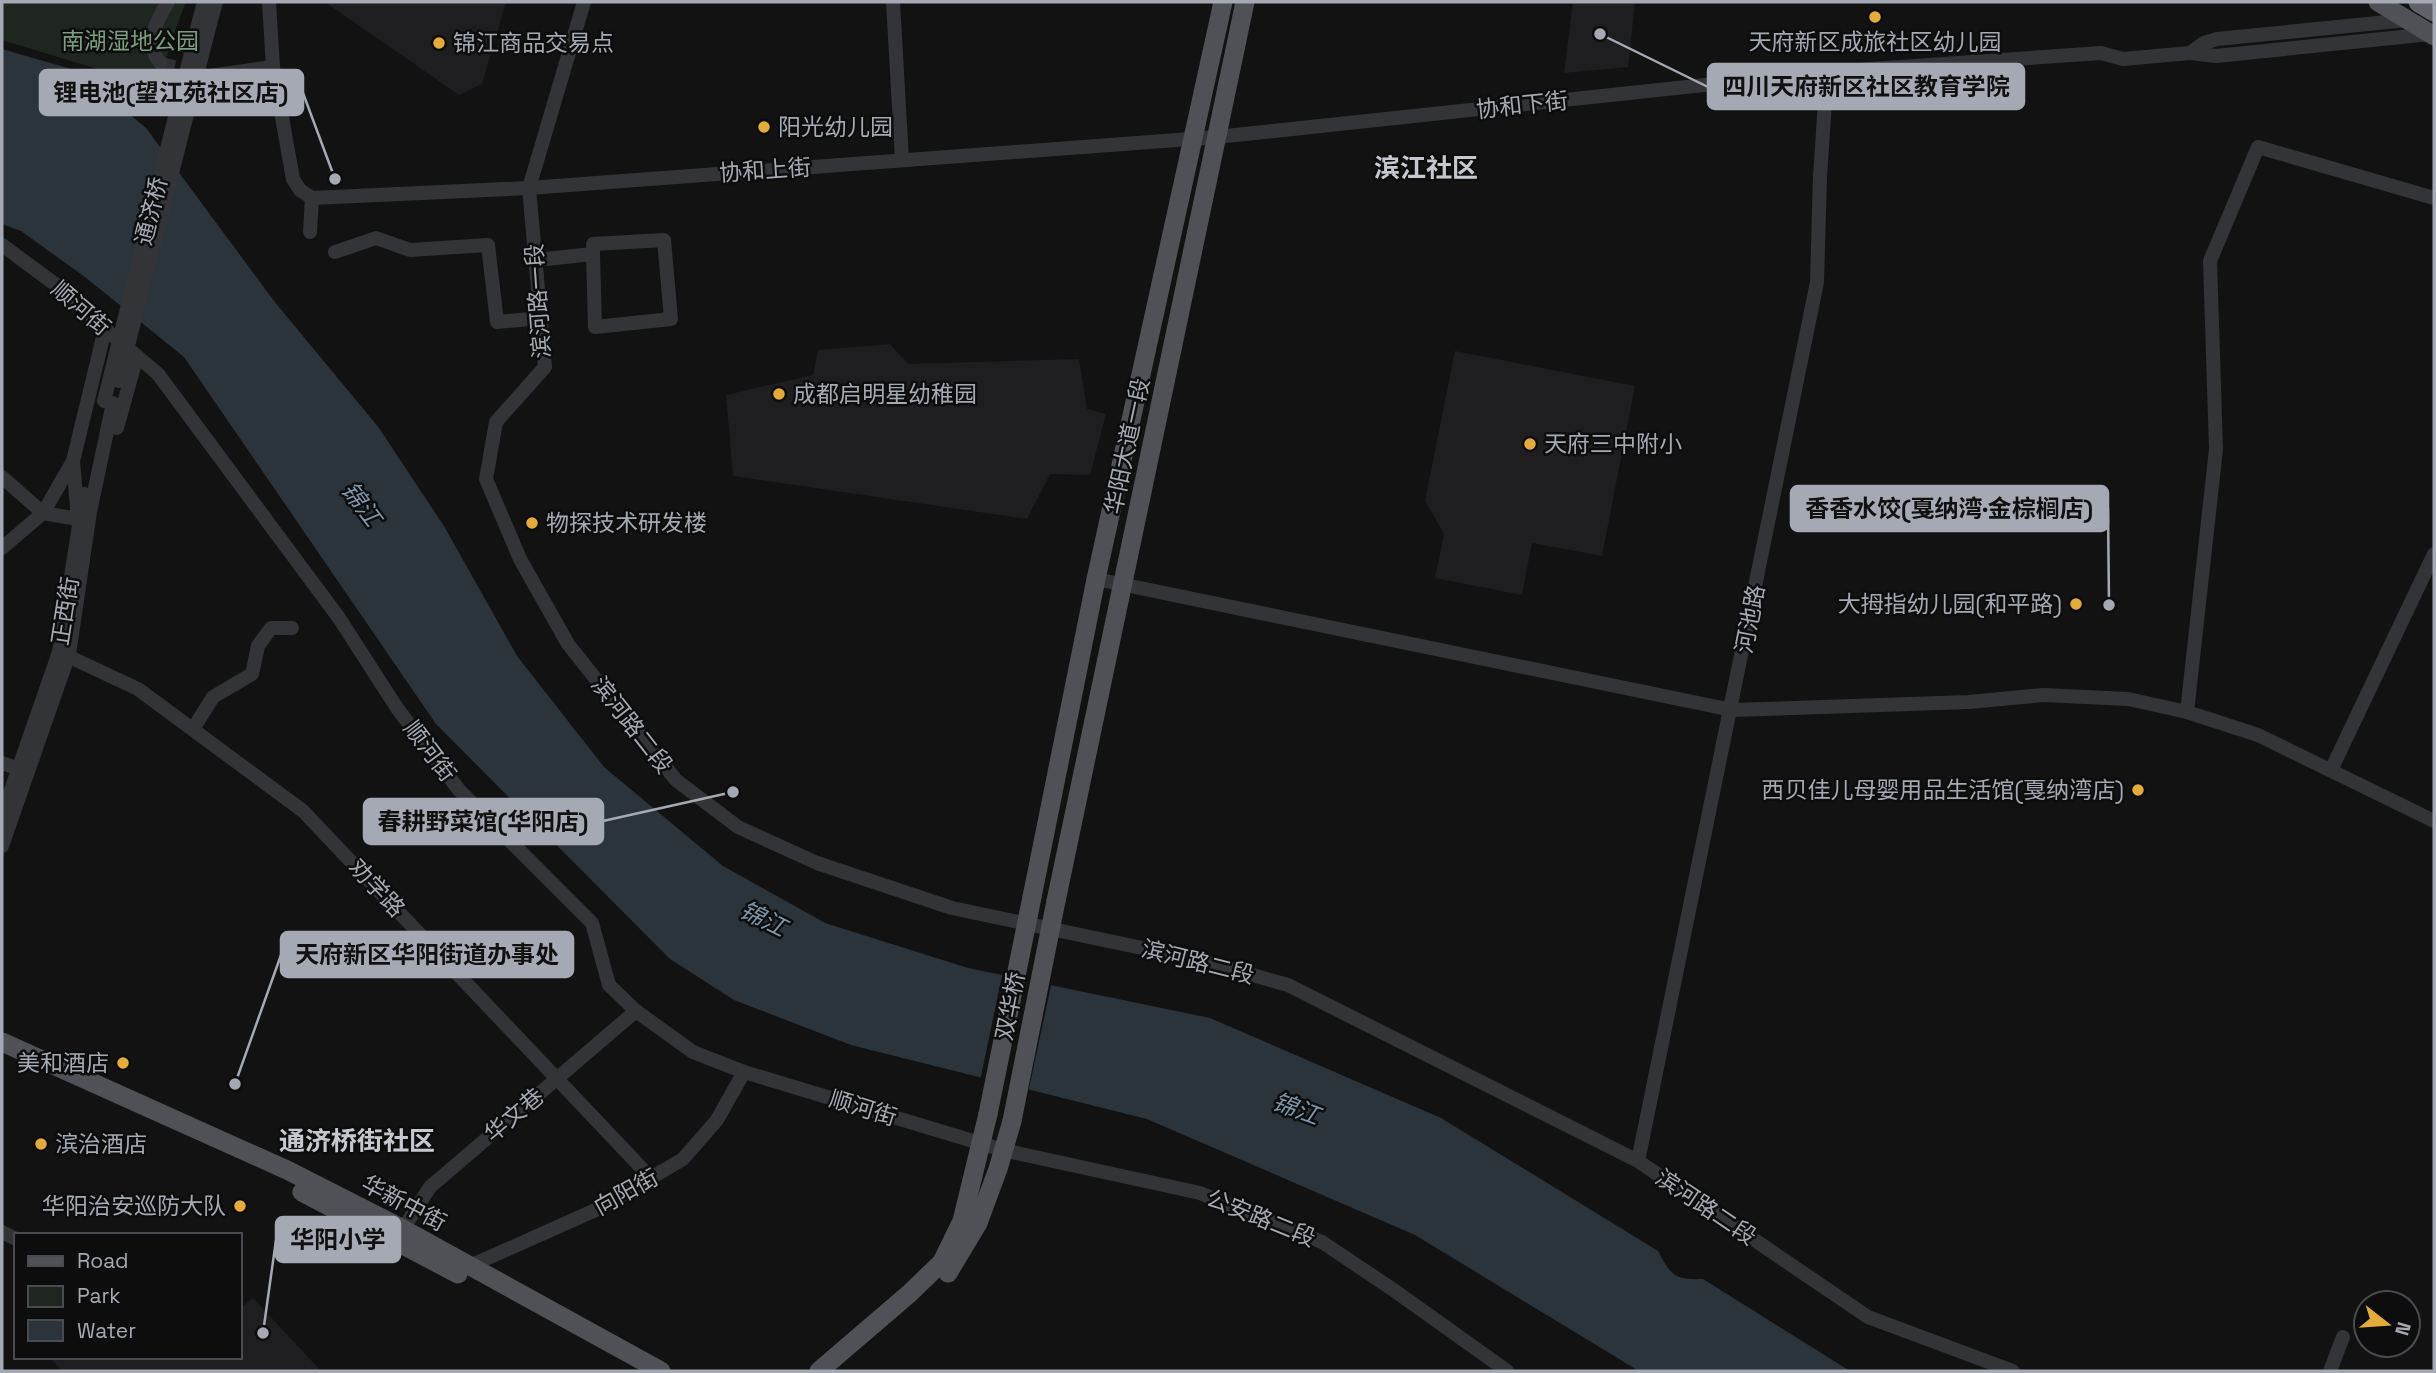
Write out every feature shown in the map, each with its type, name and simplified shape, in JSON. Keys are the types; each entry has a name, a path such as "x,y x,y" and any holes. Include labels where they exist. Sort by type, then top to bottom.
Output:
{"highway":[{"path":"2413,11 2434,11"}],"main road":[{"name":"华阳大道一段","path":"819,1371 942,1262 962,1221 988,1114 1096,579 1223,2"},
{"name":"华阳大道一段","path":"1056,901 1245,2"},
{"path":"2378,2 2413,11 2433,35"},
{"name":"双华桥","path":"838,1371 919,1302 952,1269 978,1223 1013,1121 1056,901"},
{"name":"华新中街","path":"2,1042 287,1170 403,1229 661,1371"},
{"name":"华新中街","path":"2,1056 283,1182 634,1371"}],"street":[{"path":"161,64 155,57 151,37 155,23 168,2"},
{"path":"204,2 205,23"},
{"path":"205,23 216,2"},
{"path":"259,2 270,43"},
{"path":"269,2 273,67 293,179 300,190 312,198 310,232"},
{"path":"529,188 584,2"},
{"path":"893,2 902,160"},
{"path":"2190,53 2204,43 2217,39 2413,11"},
{"name":"通济桥","path":"84,516 109,402 205,23"},
{"path":"2190,53 2216,56 2433,35"},
{"name":"协和下街","path":"1217,137 1827,72 2101,53 2123,59 2190,53"},
{"path":"209,76 273,67"},
{"name":"河池路","path":"1638,1161 1732,710 1817,282 1827,72"},
{"name":"协和上街","path":"312,198 529,188 1217,137"},
{"path":"2187,712 2216,449 2210,261 2258,147 2434,198"},
{"name":"滨河路一段","path":"486,479 496,422 545,367 529,188"},
{"path":"335,252 376,238 410,250 488,245 497,323 541,318"},
{"path":"664,240 671,319 595,327 593,254 593,244 664,240"},
{"name":"顺河街","path":"2,245 63,290 158,374 339,618 397,708 459,790 592,923 608,985 636,1011 693,1052 744,1072 980,1143"},
{"path":"536,260 593,254"},
{"path":"2,548 43,513 73,461 105,329"},
{"path":"2,846 64,653 84,516 107,462 137,356"},
{"path":"73,461 84,516"},
{"path":"2,477 43,513 84,516"},
{"name":"滨河路二段","path":"486,479 520,559 568,644 676,780 738,827 817,863 952,908 1199,960 1287,985 1638,1161 1868,1317 2013,1371"},
{"path":"2331,770 2434,554"},
{"path":"1096,579 1732,710 1969,702 2043,695 2128,699 2187,712 2258,735 2434,821"},
{"path":"193,729 213,697 252,674 258,646 271,628 292,628"},
{"name":"劝学路","path":"64,653 138,688 303,811 651,1178"},
{"name":"正西街","path":"3,810 64,653"},
{"path":"2,762 19,769"},
{"name":"华文巷","path":"403,1229 429,1187 636,1011"},
{"name":"向阳街","path":"470,1266 600,1208 683,1159 717,1120 744,1072"},
{"name":"公安路二段","path":"980,1143 1200,1193 1322,1242 1507,1371"},
{"path":"2330,1371 2343,1336"}],"shaded area":[{"name":"锦江商品交易点","path":"325,2 506,2 482,84 459,95"},
{"path":"1573,2 1635,2 1628,67 1564,73"},
{"path":"890,344 908,364 1079,359 1087,409 1106,414 1090,475 1050,474 1027,519 733,476 726,395 813,375 818,350"},
{"name":"天府三中附小","path":"1455,351 1635,386 1602,556 1532,543 1522,595 1435,578 1444,534 1425,501"},
{"path":"253,1298 321,1371 62,1371 51,1359 242,1359 242,1307"}],"green space":[{"name":"南湖湿地公园","path":"2,2 186,2 172,39 151,113 107,72 2,40"}],"water":[{"name":"锦江","path":"2,49 78,71 146,128 274,301 379,428 444,526 517,656 604,767 723,866 825,923 968,968 1210,1018 1441,1118 1658,1251 1675,1275 1686,1279 1703,1279 1850,1371 1639,1371 1415,1235 1147,1119 851,1045 734,1000 670,959 436,724 184,357 85,277 21,231 2,224"}],"pier":[{"path":"1003,971 1052,981 1028,1093 980,1081"}],"tunnel":[{"path":"161,64 197,73"}],"place":[{"name":"天府新区成旅社区幼儿园","path":"1875,17"},
{"name":"四川天府新区社区教育学院","path":"1600,34"},
{"name":"锦江商品交易点","path":"439,43"},
{"name":"阳光幼儿园","path":"764,127"},
{"name":"锂电池(望江苑社区店)","path":"335,179"},
{"name":"成都启明星幼稚园","path":"779,394"},
{"name":"天府三中附小","path":"1530,444"},
{"name":"物探技术研发楼","path":"532,523"},
{"name":"大拇指幼儿园(和平路)","path":"2076,604"},
{"name":"香香水饺(戛纳湾·金棕榈店)","path":"2109,605"},
{"name":"西贝佳儿母婴用品生活馆(戛纳湾店)","path":"2138,790"},
{"name":"春耕野菜馆(华阳店)","path":"733,792"},
{"name":"美和酒店","path":"123,1063"},
{"name":"天府新区华阳街道办事处","path":"235,1084"},
{"name":"滨治酒店","path":"41,1144"},
{"name":"华阳治安巡防大队","path":"240,1206"},
{"name":"华阳小学","path":"263,1333"}],"district":[{"name":"滨江社区","path":"1426,168"},
{"name":"通济桥街社区","path":"357,1141"}]}
